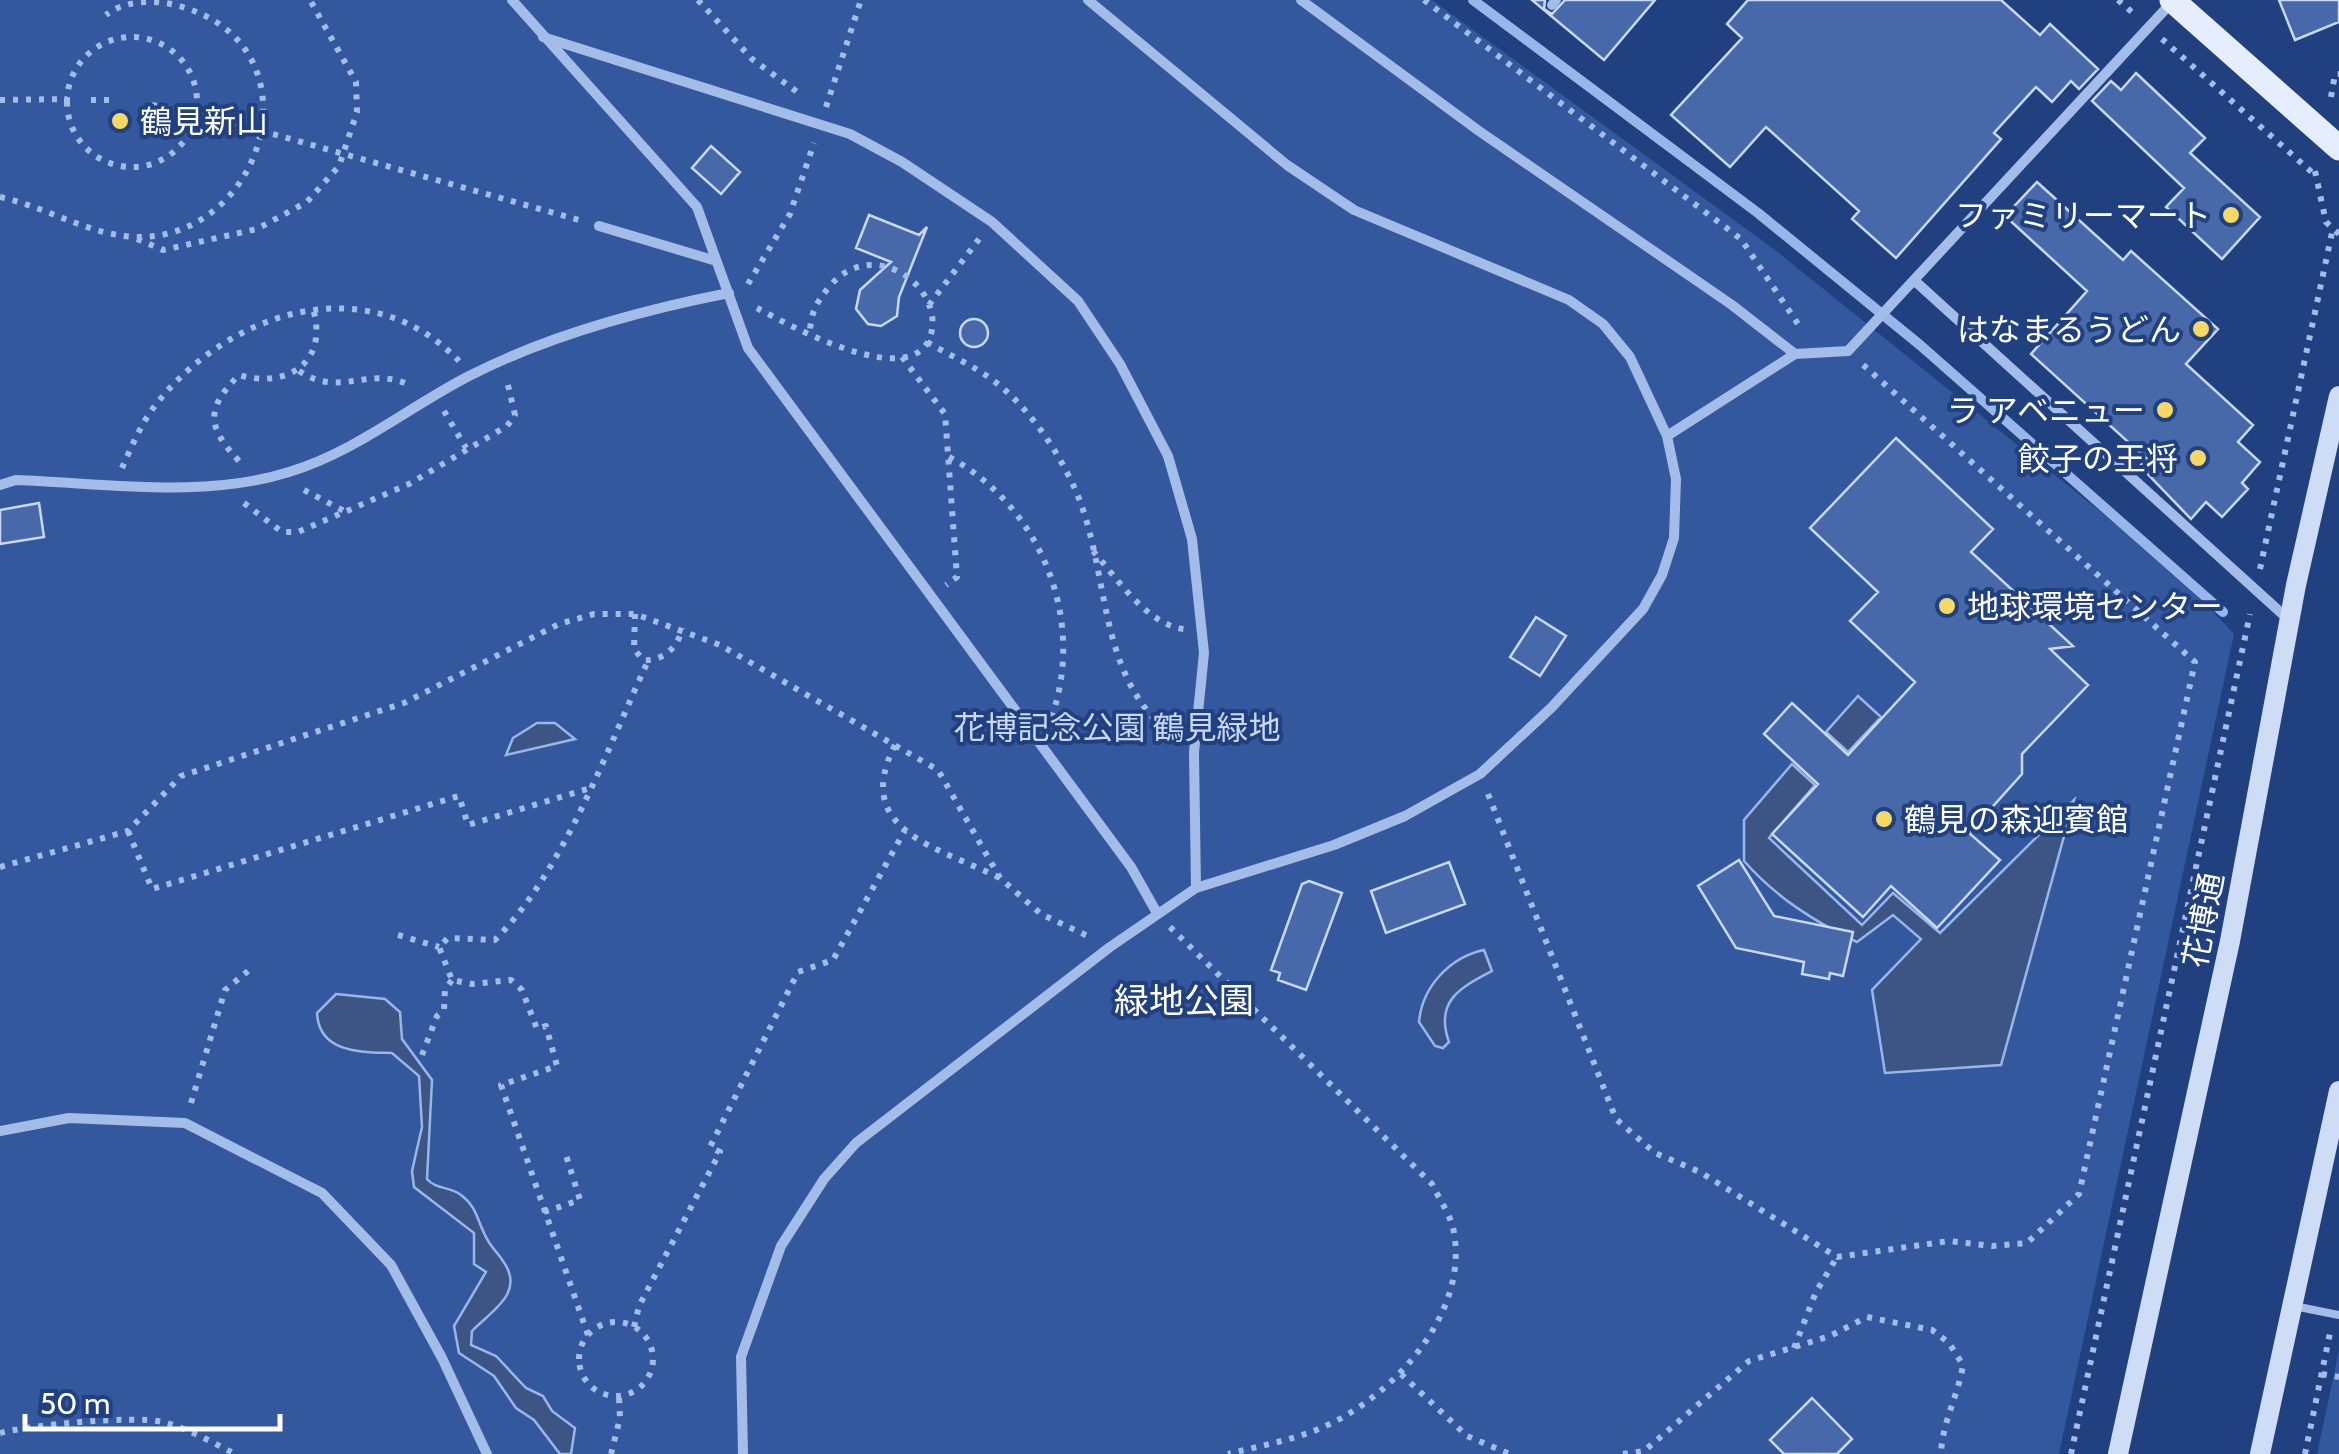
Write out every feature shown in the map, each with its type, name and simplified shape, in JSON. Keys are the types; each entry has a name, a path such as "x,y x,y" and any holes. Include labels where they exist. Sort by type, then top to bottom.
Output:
{"main road":[{"path":"2172,0 2339,148"}],"street":[{"path":"512,0 696,207 712,260 730,293 748,348 1131,867 1157,913"},
{"path":"743,1454 740,1357 780,1246 797,1216 856,1143 1110,946 1196,888 1334,845 1405,816 1480,774 1551,708 1653,592 1670,556 1677,519 1676,479 1667,436 1630,357 1593,316 1569,300 1354,210 1287,165 1088,0"},
{"path":"1301,0 1479,131 1732,305 1795,354"},
{"path":"1667,436 1795,354 1848,351 1916,282 2172,0"},
{"path":"543,38 820,124 888,154 992,222 1078,301 1144,407 1168,456 1184,502 1199,579 1203,628 1194,752 1196,888"},
{"path":"600,226 712,260"},
{"path":"1916,282 2289,620"},
{"path":"0,485 16,480 224,486 285,474 347,452 430,397 501,361 552,341 730,293"},
{"name":"花博通","path":"2118,1454 2230,942 2289,620 2339,396"},
{"path":"2260,1454 2334,1138 2339,1091"},
{"path":"0,1131 69,1118 185,1123 322,1193 390,1265 442,1358 486,1454"}],"lane":[{"path":"2292,1305 2337,1314"}],"path":[{"path":"0,197 45,209 91,229 131,236 163,250 258,229 308,202 346,152 357,112 356,82 310,0"},
{"path":"698,0 752,60 803,96 820,124"},
{"path":"730,293 745,288 790,214 861,0"},
{"path":"1424,0 1741,239 1786,311 1822,353"},
{"path":"2118,0 2315,175"},
{"path":"106,15 135,2 164,2 190,8 227,29 256,64 262,84 262,131 244,176 216,208 181,228 131,236"},
{"path":"121,38 146,38 170,48 182,61 196,87 198,113 187,137 160,162 132,169 105,163 74,136 67,99 81,62 100,45 121,38"},
{"path":"2331,97 2339,74"},
{"path":"0,100 67,99"},
{"path":"91,100 117,100"},
{"path":"152,105 179,110"},
{"path":"198,113 600,226"},
{"path":"2259,575 2336,231 2326,222 2315,175 2317,165"},
{"path":"928,305 992,222"},
{"path":"810,335 816,303 841,273 862,263 876,262 901,274 928,305 932,321 928,342"},
{"path":"730,293 810,335 862,355 902,356 928,342"},
{"path":"118,484 152,409 179,379 227,343 282,315 360,307 410,322 442,343 472,374"},
{"path":"254,479 219,439 212,421 219,395 239,376 261,382 298,371 310,357 320,330 313,309"},
{"path":"928,342 989,377 1030,416 1072,484 1127,682 1148,714 1194,752"},
{"path":"1480,774 1616,1119 1655,1153 1700,1172 1837,1257 1949,1241 1992,1246 2027,1242 2080,1194 2195,662 1848,351"},
{"path":"902,356 945,414 956,577 930,596"},
{"path":"224,486 282,532 298,532 410,484 508,426 515,415 501,361"},
{"path":"298,371 332,386 379,376 400,380 430,397 466,448"},
{"path":"949,457 1003,498 1033,537 1046,563 1062,630 1062,669 1054,710"},
{"path":"285,474 295,486 346,512"},
{"path":"1092,550 1162,621 1173,628 1203,628"},
{"path":"2071,1454 2252,602"},
{"path":"0,867 128,831 181,776 404,702 559,624 594,614 635,614 720,644 938,770 1000,878"},
{"path":"635,614 634,649 648,661"},
{"path":"438,948 448,938 495,940 502,933 524,904 588,788 648,661 675,646 682,628"},
{"path":"895,745 881,782 881,801 905,830 1000,878 1041,914 1110,946"},
{"path":"128,831 152,889 460,796 468,825 588,788"},
{"path":"634,1327 639,1306 720,1152 710,1147 798,972 833,960 905,830"},
{"path":"1157,913 1432,1184 1454,1232 1454,1280 1434,1326 1401,1374 1331,1424 1228,1454"},
{"path":"398,935 438,948 452,980"},
{"path":"185,1123 219,1004 225,990 248,971"},
{"path":"422,1055 437,1016 444,1010 445,989 452,980"},
{"path":"452,980 472,984 511,980 522,990 537,1029 546,1026 557,1066 501,1085 588,1335 580,1355 584,1376 598,1391 619,1396 639,1388 652,1364 649,1342 634,1327 614,1322 588,1335"},
{"path":"544,1212 580,1200 565,1152"},
{"path":"1793,1349 1816,1292 1837,1257"},
{"path":"2305,1454 2337,1314"},
{"path":"1623,1454 1644,1451 1750,1362 1793,1349 1867,1317 1932,1330 1950,1342 1963,1365 1958,1396 1942,1430 1941,1454"},
{"path":"1401,1374 1467,1436 1510,1454"},
{"path":"2322,1374 2339,1377"},
{"path":"610,1454 620,1418 619,1396"},
{"path":"0,1433 26,1426 158,1421 188,1430 235,1454"}],"green space":[{"name":"花博記念公園 鶴見緑地","path":"0,0 1432,0 1775,250 2178,574 2234,634 2059,1454 0,1454"},
{"path":"2339,1350 2339,1454 2317,1454"}],"shaded area":[{"path":"1858,696 1881,717 1848,752 1826,732"},
{"path":"537,723 555,723 575,739 506,755 513,738"},
{"path":"1792,764 1815,785 1769,838 1862,925 1893,893 1940,933 2074,800 2001,1065 1885,1073 1872,990 1921,939 1893,915 1857,942 1796,907 1744,861 1744,820"},
{"path":"1484,950 1492,971 1454,997 1445,1015 1449,1042 1443,1048 1435,1046 1419,1022 1426,997 1449,967"},
{"path":"336,994 385,999 400,1012 402,1039 432,1080 427,1179 466,1199 509,1272 508,1292 472,1331 471,1345 496,1356 526,1388 543,1396 552,1411 575,1428 571,1454 560,1454 534,1420 516,1408 494,1376 459,1353 454,1326 486,1272 474,1264 474,1233 414,1187 412,1171 422,1127 419,1076 392,1053 344,1048 325,1036 317,1013"}],"building":[{"path":"1532,0 1545,0 1544,9 1552,14 1565,0 1655,0 1604,60"},
{"path":"1748,0 2001,0 2040,35 2050,24 2098,69 2079,89 2071,81 2052,102 2036,87 1994,133 2001,139 1896,258 1852,219 1859,211 1766,127 1730,167 1671,115 1742,38 1727,24"},
{"path":"2279,0 2339,0 2339,22 2295,40"},
{"path":"2136,73 2205,138 2190,153 2260,217 2222,259 2166,207 2184,188 2092,101 2111,81 2121,90"},
{"path":"711,146 740,172 721,194 692,168"},
{"path":"2037,182 2123,260 2131,251 2218,329 2186,364 2253,425 2238,442 2260,462 2242,483 2248,489 2222,517 2206,502 2191,519 2140,466 2147,459 2031,354 2087,291 2005,216"},
{"path":"869,215 919,235 927,227 899,297 897,316 881,326 868,324 856,309 860,290 891,262 856,248"},
{"path":"974,319 984,323 988,333 984,343 974,347 964,343 960,333 964,323"},
{"path":"1896,438 1993,529 1971,552 2073,646 2050,649 2088,685 2022,754 2022,774 1969,833 2000,860 1937,928 1891,886 1863,917 1772,834 1818,784 1764,734 1792,703 1848,755 1915,682 1850,621 1878,592 1810,528"},
{"path":"39,503 44,537 0,544 0,510"},
{"path":"1536,617 1566,636 1540,676 1510,657"},
{"path":"1739,860 1774,916 1853,932 1843,976 1830,973 1829,979 1802,974 1804,962 1736,948 1698,886"},
{"path":"1449,862 1465,904 1386,933 1371,891"},
{"path":"1309,881 1342,893 1306,990 1278,980 1280,973 1271,970 1302,884"},
{"path":"1812,1398 1852,1439 1837,1454 1784,1454 1770,1440"}],"waterway":[{"path":"1473,0 1758,213 1920,345 2223,612"}],"place":[{"name":"鶴見新山","path":"120,121"},
{"name":"ファミリーマート","path":"2231,215"},
{"name":"はなまるうどん","path":"2201,329"},
{"name":"ラ アベニュー","path":"2165,410"},
{"name":"餃子の王将","path":"2198,458"},
{"name":"地球環境センター","path":"1947,606"},
{"name":"鶴見の森迎賓館","path":"1884,819"}],"district":[{"name":"緑地公園","path":"1184,1000"}]}
